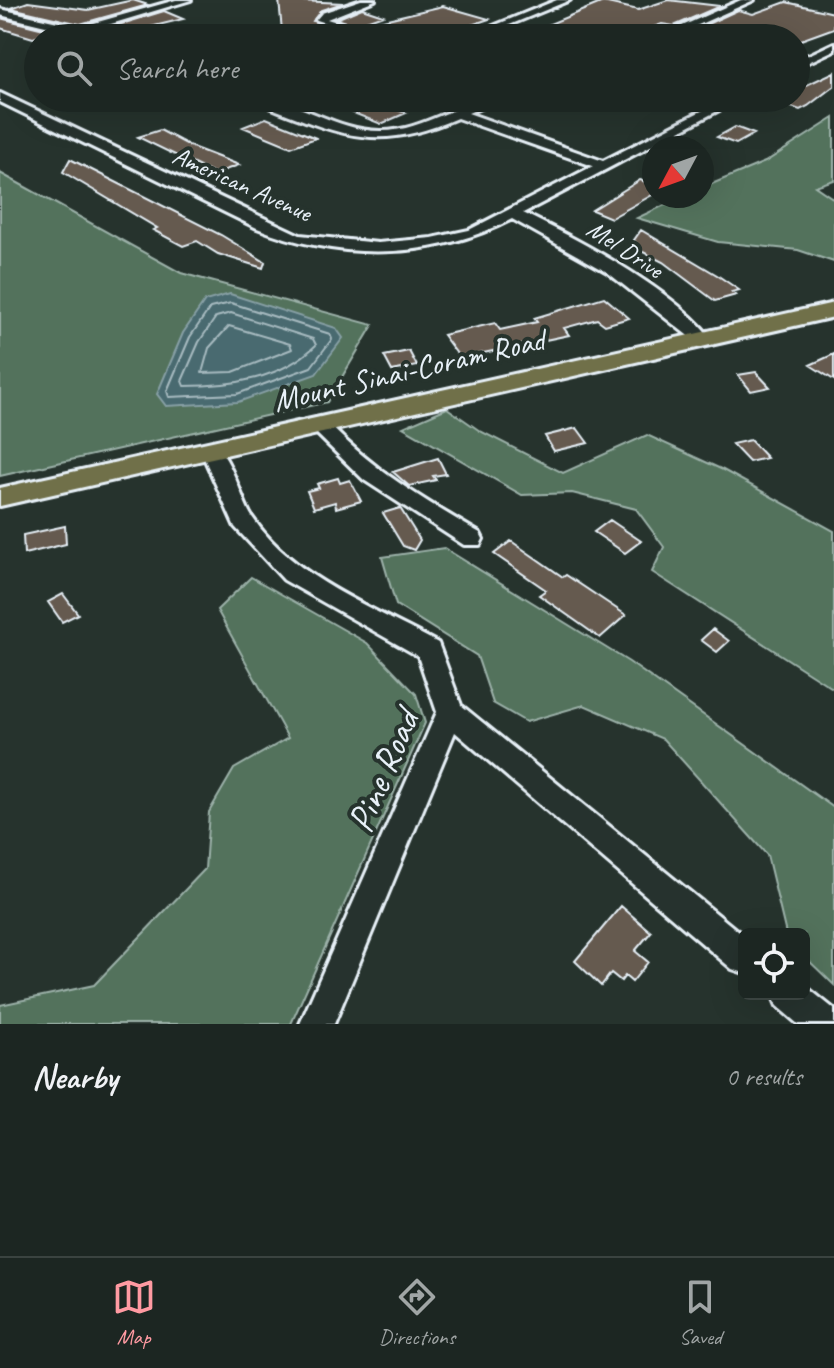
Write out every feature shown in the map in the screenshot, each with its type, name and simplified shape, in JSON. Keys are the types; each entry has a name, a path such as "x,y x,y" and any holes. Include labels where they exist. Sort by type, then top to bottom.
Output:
{"main road":[{"name":"Mount Sinai-Coram Road","path":"0,497 834,310"}],"street":[{"path":"102,24 186,0"},
{"path":"335,24 321,20 325,15 370,0"},
{"path":"504,24 565,0"},
{"path":"693,24 749,0"},
{"path":"0,12 54,24"},
{"path":"810,58 834,46"},
{"name":"American Avenue","path":"0,97 24,109"},
{"name":"American Avenue","path":"31,112 262,225 297,239 353,248 402,247 474,233 709,112"},
{"path":"298,112 351,133 375,136 418,130 459,112"},
{"path":"456,113 604,166"},
{"name":"Mel Drive","path":"513,214 628,275 702,338"},
{"path":"320,426 340,451 367,473 472,539"},
{"name":"Pine Road","path":"211,451 243,521 292,574 429,650 450,712 317,1024"},
{"path":"450,712 738,952"},
{"path":"796,1000 825,1024"}],"green space":[{"path":"834,118 834,180 815,186 834,199 834,262 798,250 718,242 637,218 658,208 714,208 714,183 765,162"},
{"path":"0,173 181,273 373,325 327,402 0,476"},
{"path":"447,408 480,431 563,473 647,435 723,470 834,531 834,689 652,572 664,547 636,509 572,493 522,495 403,427"},
{"path":"444,548 629,662 834,808 834,985 810,962 810,928 785,928 767,855 663,739 584,705 526,722 493,703 477,656 396,605 382,557"},
{"path":"251,577 367,643 416,694 425,723 291,1024 0,1024 0,1005 94,985 205,869 209,812 234,769 288,738 217,610"}],"water":[{"path":"230,294 336,328 343,338 316,374 238,402 166,406 157,394 183,333 205,301"}],"building":[{"path":"133,0 148,5 80,24 11,8 28,2 88,10"},
{"path":"279,0 343,3 321,10 313,21 321,24 281,24"},
{"path":"668,0 720,6 679,24 550,24 603,2 638,10"},
{"path":"786,2 834,13 834,28 810,37 810,24 707,24 738,10 753,14"},
{"path":"443,6 489,19 474,24 389,24 379,21"},
{"path":"362,8 383,15 358,24 336,19"},
{"path":"164,11 183,19 163,24 122,24"},
{"path":"0,18 24,24 24,35 0,28"},
{"path":"834,72 834,86 810,104 810,83"},
{"path":"351,112 406,113 381,124"},
{"path":"266,118 316,138 291,147 243,127"},
{"path":"735,127 754,134 736,144 717,137"},
{"path":"160,130 192,147 239,165 214,174 138,137"},
{"path":"70,159 221,235 265,262 263,268 218,254 197,241 183,246 153,230 157,228 63,172"},
{"path":"642,181 642,201 611,218 592,210"},
{"path":"641,230 739,290 732,292 736,295 715,301 663,262 641,251 634,240"},
{"path":"604,297 629,318 605,325 597,319 564,328 569,335 460,358 443,335 495,323 500,330 537,322 534,318"},
{"path":"409,351 417,366 392,371 384,356"},
{"path":"834,354 834,380 810,365"},
{"path":"756,372 770,387 751,391 738,375"},
{"path":"577,428 588,443 554,451 545,436"},
{"path":"750,440 767,458 749,462 732,444"},
{"path":"438,458 446,474 433,476 436,480 409,486 393,472"},
{"path":"338,478 340,483 350,480 361,501 336,508 335,502 314,508 307,491 319,488 317,484"},
{"path":"400,508 420,540 414,550 403,546 383,513"},
{"path":"610,520 641,541 625,553 594,532"},
{"path":"65,526 66,544 24,554 23,535"},
{"path":"511,541 626,615 600,638 539,595 546,590 494,554"},
{"path":"63,594 78,614 62,622 48,602"},
{"path":"713,629 729,641 717,652 701,640"},
{"path":"621,906 651,932 635,951 648,962 632,982 625,976 621,981 611,973 601,986 575,961"}]}
